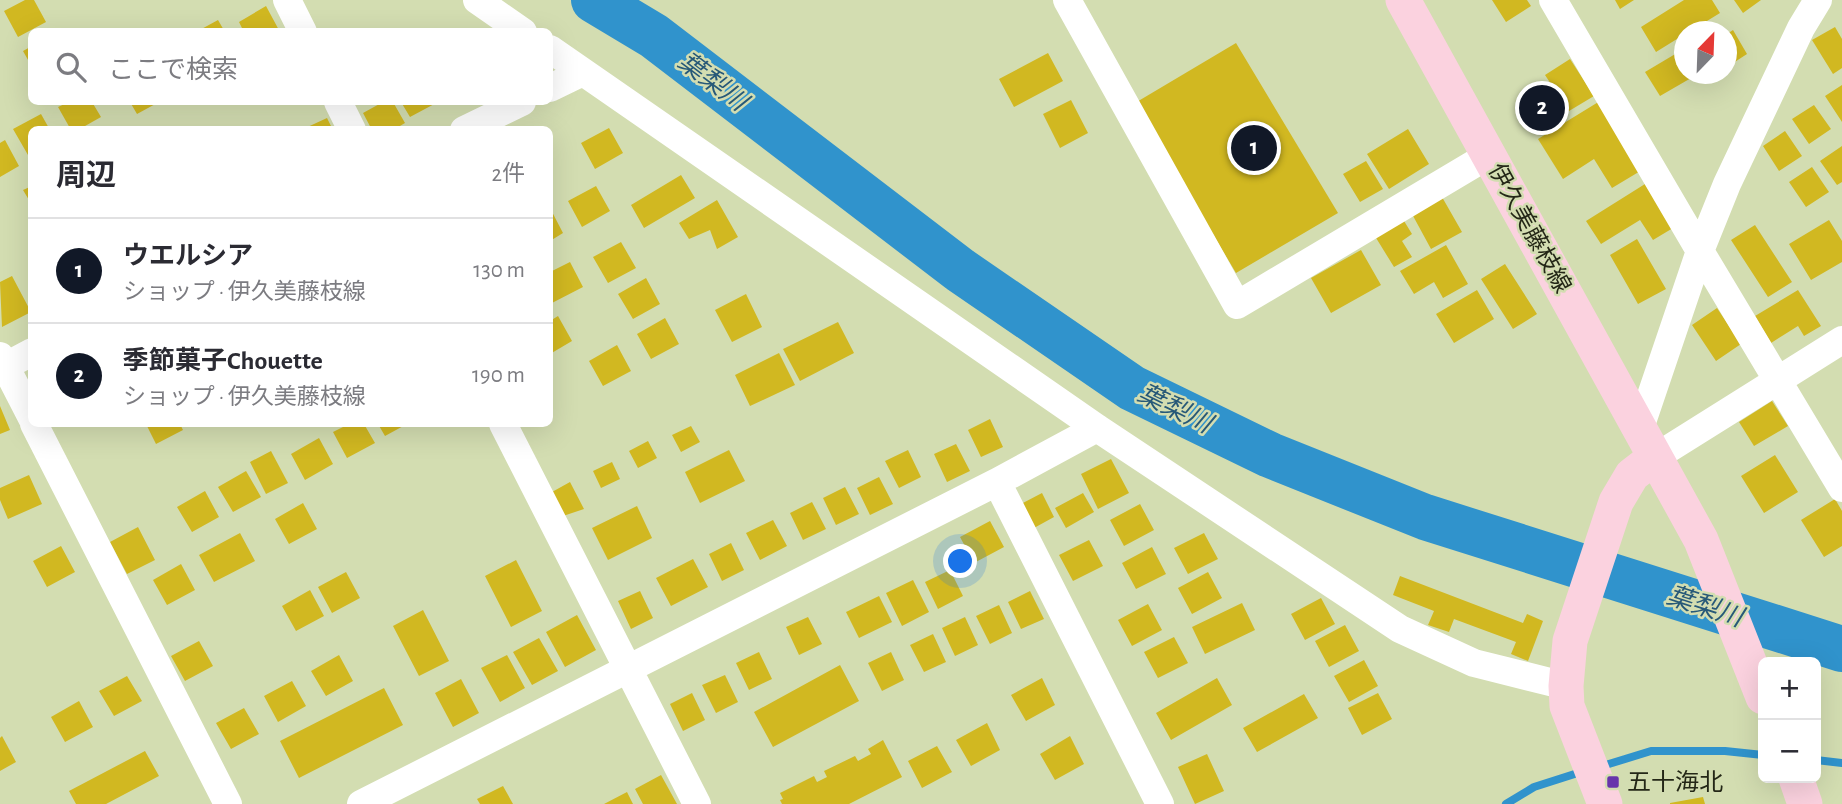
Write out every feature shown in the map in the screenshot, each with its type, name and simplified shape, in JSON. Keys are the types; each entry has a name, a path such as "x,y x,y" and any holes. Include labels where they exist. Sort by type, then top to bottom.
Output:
{"main road":[{"name":"伊久美藤枝線","path":"1404,0 1701,540 1758,684"},
{"path":"1601,794 1567,706 1570,640 1616,502 1647,443"}],"street":[{"path":"287,0 301,28"},
{"path":"477,0 517,28"},
{"path":"1067,0 1237,305 1489,155"},
{"path":"1553,0 1842,488"},
{"path":"1647,443 1700,251 1727,184 1801,28 1818,0"},
{"path":"553,51 1097,428 1400,629 1474,663 1566,686"},
{"path":"553,87 583,72"},
{"path":"340,105 350,126"},
{"path":"472,126 516,105"},
{"path":"1647,443 1776,380 1842,340"},
{"path":"28,353 2,363 28,411"},
{"path":"36,427 228,804"},
{"path":"505,427 697,804"},
{"path":"361,804 997,482 1097,428"},
{"path":"997,482 1160,804"}],"building":[{"path":"25,0 34,0 46,22 35,28 28,28 28,32 18,37 4,11"},
{"path":"1492,0 1527,0 1531,6 1506,22"},
{"path":"1615,0 1634,0 1620,9"},
{"path":"1684,0 1712,0 1720,13 1707,21 1674,21 1674,41 1656,52 1641,27"},
{"path":"1734,0 1761,0 1743,13"},
{"path":"266,6 278,28 242,28 239,22"},
{"path":"218,20 223,28 203,28"},
{"path":"1835,27 1842,39 1842,68 1833,74 1812,40"},
{"path":"1737,37 1747,54 1737,60"},
{"path":"1236,43 1338,213 1236,273 1135,103"},
{"path":"1048,53 1063,81 1014,107 999,79"},
{"path":"1674,55 1674,84 1681,84 1660,96 1645,72"},
{"path":"1570,59 1594,96 1569,111 1545,75"},
{"path":"1842,85 1842,122 1825,96"},
{"path":"1071,100 1088,133 1060,148 1043,114"},
{"path":"1600,101 1642,170 1612,188 1594,159 1563,179 1538,139"},
{"path":"94,105 101,117 85,126 69,126 58,107"},
{"path":"132,105 154,105 137,114"},
{"path":"378,105 395,105 405,123 400,126 370,126 363,113"},
{"path":"403,105 432,105 410,117"},
{"path":"1814,105 1831,129 1809,144 1792,119"},
{"path":"41,114 48,126 28,126 28,155 13,129"},
{"path":"327,118 331,126 310,126"},
{"path":"609,128 623,153 595,169 581,143"},
{"path":"1408,129 1429,164 1389,189 1367,154"},
{"path":"1785,131 1802,156 1779,171 1763,146"},
{"path":"5,140 19,166 0,177 0,143"},
{"path":"1842,146 1842,182 1837,185 1820,161"},
{"path":"1366,161 1383,189 1360,202 1343,174"},
{"path":"1812,167 1829,192 1806,207 1789,182"},
{"path":"681,175 695,198 644,228 631,205"},
{"path":"1645,184 1673,228 1653,240 1640,220 1601,244 1586,221"},
{"path":"596,186 610,211 582,227 568,201"},
{"path":"1442,197 1462,232 1431,249 1412,214"},
{"path":"717,200 738,237 717,249 710,230 689,239 679,223"},
{"path":"553,214 563,233 553,239"},
{"path":"1401,216 1412,234 1402,241 1412,257 1394,267 1373,233"},
{"path":"1829,220 1842,241 1842,262 1811,280 1789,244"},
{"path":"1755,225 1792,282 1768,297 1731,240"},
{"path":"1637,239 1666,289 1638,304 1610,255"},
{"path":"621,242 636,268 608,283 593,257"},
{"path":"1446,245 1468,284 1443,298 1434,282 1414,294 1400,271"},
{"path":"1361,250 1381,285 1331,313 1311,278"},
{"path":"570,262 583,287 553,302 553,270"},
{"path":"1505,264 1537,314 1513,329 1481,279"},
{"path":"12,276 28,306 28,314 2,327 0,282"},
{"path":"646,278 660,304 633,319 618,294"},
{"path":"1477,290 1494,319 1454,343 1436,314"},
{"path":"1798,290 1821,326 1804,336 1798,326 1771,343 1755,316"},
{"path":"746,294 762,327 732,342 715,310"},
{"path":"1717,308 1741,344 1716,361 1692,325"},
{"path":"558,316 572,341 553,352 553,319"},
{"path":"665,318 679,344 651,359 637,334"},
{"path":"838,322 854,353 800,381 783,349"},
{"path":"617,345 631,371 603,386 589,361"},
{"path":"779,353 795,385 750,406 735,375"},
{"path":"1772,401 1788,426 1754,446 1739,422"},
{"path":"0,406 10,430 0,434"},
{"path":"990,419 1003,447 981,457 968,430"},
{"path":"691,426 700,442 681,452 672,435"},
{"path":"148,427 182,427 183,430 156,444"},
{"path":"343,427 366,427 375,443 347,458 333,432"},
{"path":"380,427 402,427 385,436"},
{"path":"319,438 333,464 305,480 291,454"},
{"path":"648,441 657,458 638,468 629,451"},
{"path":"956,444 970,471 947,482 934,454"},
{"path":"729,450 745,481 700,503 685,472"},
{"path":"908,450 921,477 899,488 885,461"},
{"path":"271,451 288,483 266,494 250,462"},
{"path":"1775,455 1798,492 1764,513 1741,476"},
{"path":"1111,459 1129,493 1098,509 1081,474"},
{"path":"612,462 620,479 601,488 593,471"},
{"path":"246,471 261,497 233,512 218,487"},
{"path":"29,475 42,504 8,519 0,500 0,488"},
{"path":"879,477 893,504 870,515 857,488"},
{"path":"570,482 584,509 563,516 552,492"},
{"path":"845,487 859,514 836,525 823,498"},
{"path":"205,491 219,517 192,532 177,507"},
{"path":"1042,493 1054,517 1034,528 1021,504"},
{"path":"1083,493 1094,512 1066,528 1055,508"},
{"path":"1835,499 1842,511 1842,546 1824,557 1801,520"},
{"path":"812,502 826,529 803,540 790,513"},
{"path":"303,503 317,529 289,544 275,519"},
{"path":"1140,504 1154,530 1124,546 1110,520"},
{"path":"637,506 652,538 608,560 592,528"},
{"path":"773,520 787,546 760,560 746,533"},
{"path":"990,521 1004,547 974,563 960,537"},
{"path":"138,527 155,560 127,574 110,542"},
{"path":"240,533 255,561 214,582 199,555"},
{"path":"1204,533 1218,559 1188,574 1174,548"},
{"path":"1089,540 1103,566 1073,581 1059,555"},
{"path":"731,543 744,570 722,581 709,554"},
{"path":"61,546 75,572 47,587 33,561"},
{"path":"1152,547 1166,574 1136,589 1122,563"},
{"path":"693,559 708,587 671,606 656,578"},
{"path":"516,560 542,611 511,627 485,576"},
{"path":"181,564 195,590 167,605 153,580"},
{"path":"950,570 963,596 938,609 925,582"},
{"path":"346,572 360,598 332,613 318,587"},
{"path":"1208,572 1222,598 1192,614 1178,588"},
{"path":"1400,576 1523,623 1527,614 1543,621 1528,661 1511,654 1516,642 1454,619 1449,632 1428,625 1434,611 1393,595"},
{"path":"913,580 929,612 902,626 886,593"},
{"path":"310,590 324,616 296,631 282,606"},
{"path":"640,591 653,618 631,629 618,601"},
{"path":"1030,591 1044,619 1021,629 1008,602"},
{"path":"879,596 892,622 859,638 846,612"},
{"path":"1321,598 1335,624 1305,640 1291,614"},
{"path":"1242,603 1255,630 1205,654 1192,627"},
{"path":"1148,604 1162,630 1132,646 1118,620"},
{"path":"999,605 1012,633 990,644 976,616"},
{"path":"423,610 449,661 419,676 393,626"},
{"path":"577,615 596,650 565,667 546,632"},
{"path":"808,617 822,644 799,655 786,627"},
{"path":"965,617 978,645 955,656 942,628"},
{"path":"1345,625 1359,651 1329,667 1315,641"},
{"path":"933,634 946,662 924,672 910,645"},
{"path":"1174,637 1188,663 1158,678 1144,652"},
{"path":"539,638 558,671 532,685 513,652"},
{"path":"199,641 213,666 185,681 171,656"},
{"path":"759,652 772,679 749,690 736,663"},
{"path":"891,652 904,680 882,691 868,663"},
{"path":"339,655 353,681 326,696 311,671"},
{"path":"507,655 525,688 500,702 481,668"},
{"path":"1364,660 1378,686 1349,702 1334,676"},
{"path":"840,665 859,701 773,747 754,712"},
{"path":"725,675 738,702 716,713 702,685"},
{"path":"127,676 142,701 114,716 99,691"},
{"path":"1042,678 1055,705 1026,721 1011,695"},
{"path":"1217,678 1232,705 1171,740 1156,713"},
{"path":"461,679 479,713 453,727 435,693"},
{"path":"292,681 306,706 278,722 264,696"},
{"path":"384,688 403,725 299,778 280,741"},
{"path":"692,693 705,720 683,731 670,704"},
{"path":"1378,693 1392,719 1362,735 1348,708"},
{"path":"1304,694 1318,718 1257,752 1243,728"},
{"path":"79,701 93,727 65,742 51,717"},
{"path":"244,708 259,734 231,749 216,723"},
{"path":"987,723 1000,750 971,766 956,740"},
{"path":"2,736 16,762 0,771 0,738"},
{"path":"1070,736 1084,764 1055,780 1040,754"},
{"path":"883,740 902,777 849,804 782,804 780,793 814,776 817,782 827,777 824,771 855,756 858,761 871,754 868,749"},
{"path":"937,746 952,772 922,788 908,761"},
{"path":"145,751 159,776 106,804 76,804 69,791"},
{"path":"1207,754 1224,791 1195,804 1178,767"},
{"path":"661,775 677,804 643,804 635,789"},
{"path":"503,786 513,804 480,804 477,799"},
{"path":"627,792 633,804 604,804"},
{"path":"1703,797 1705,804 1670,804 1670,803"}],"waterway":[{"name":"葉梨川","path":"594,0 654,36 960,270 1132,388 1270,455 1425,517 1842,649"},
{"path":"1599,767 1651,751 1725,751 1758,754"},
{"path":"1821,761 1842,763"},
{"path":"1506,804 1534,787 1584,771"}],"place":[{"name":"季節菓子Chouette","path":"1542,108"},
{"name":"ウエルシア","path":"1254,148"},
{"name":"五十海北","path":"1613,782"}]}
